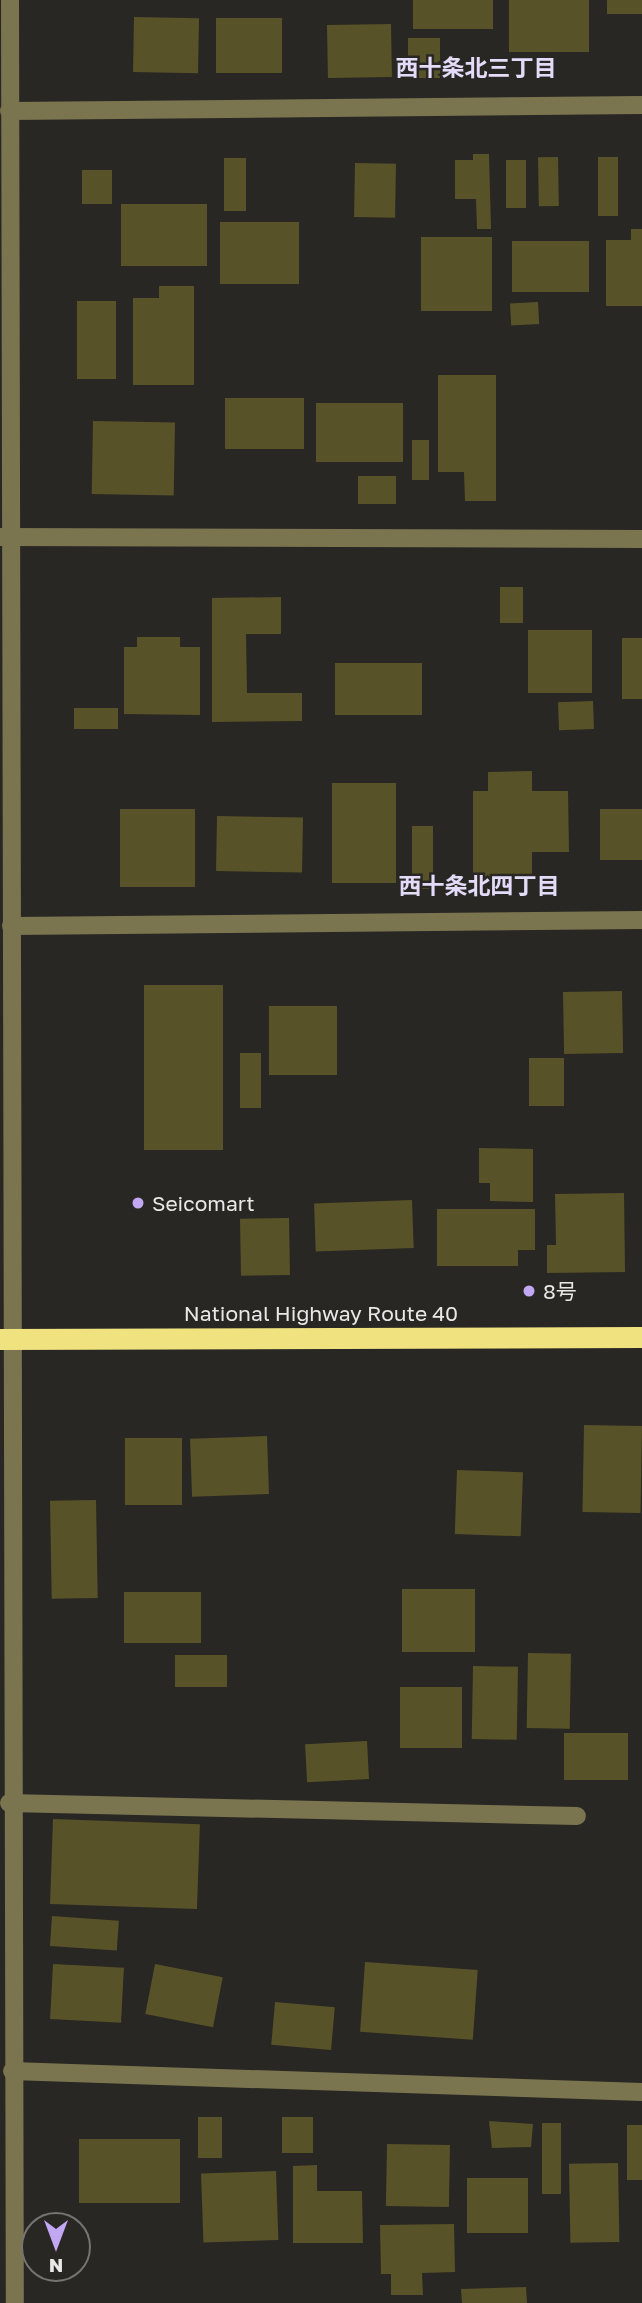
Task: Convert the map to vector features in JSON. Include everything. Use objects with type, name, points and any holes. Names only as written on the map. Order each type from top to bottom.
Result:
[{"type":"highway","name":"National Highway Route 40","points":[[6,1339],[642,1337]]},
{"type":"street","points":[[10,0],[5,538],[10,926],[6,1339],[12,2071],[7,2143],[15,2303]]},
{"type":"street","points":[[9,111],[642,105]]},
{"type":"street","points":[[5,538],[642,539]]},
{"type":"street","points":[[10,926],[642,920]]},
{"type":"street","points":[[9,1803],[577,1816]]},
{"type":"street","points":[[12,2071],[642,2092]]},
{"type":"building","points":[[413,0],[493,0],[493,29],[413,29]]},
{"type":"building","points":[[509,0],[589,0],[589,52],[509,52]]},
{"type":"building","points":[[607,0],[642,0],[642,14],[607,14]]},
{"type":"building","points":[[134,17],[199,18],[198,73],[133,72]]},
{"type":"building","points":[[216,18],[282,18],[282,73],[216,73]]},
{"type":"building","points":[[391,24],[392,77],[328,78],[327,25]]},
{"type":"building","points":[[408,38],[440,38],[440,78],[408,78]]},
{"type":"building","points":[[473,154],[489,154],[491,229],[477,229],[476,199],[455,199],[455,160],[473,160]]},
{"type":"building","points":[[538,157],[558,157],[559,206],[539,206]]},
{"type":"building","points":[[598,157],[618,157],[618,216],[598,216]]},
{"type":"building","points":[[224,158],[246,158],[246,211],[224,211]]},
{"type":"building","points":[[506,160],[526,160],[526,208],[506,208]]},
{"type":"building","points":[[355,163],[396,164],[395,218],[354,217]]},
{"type":"building","points":[[82,170],[112,170],[112,204],[82,204]]},
{"type":"building","points":[[121,204],[207,204],[207,266],[121,266]]},
{"type":"building","points":[[220,222],[299,222],[299,284],[220,284]]},
{"type":"building","points":[[631,229],[642,229],[642,306],[606,306],[606,240],[631,240]]},
{"type":"building","points":[[421,237],[492,237],[492,311],[421,311]]},
{"type":"building","points":[[512,241],[589,241],[589,292],[512,292]]},
{"type":"building","points":[[159,286],[194,286],[194,385],[133,385],[133,298],[159,298]]},
{"type":"building","points":[[77,301],[116,301],[116,379],[77,379]]},
{"type":"building","points":[[538,302],[539,324],[511,325],[510,303]]},
{"type":"building","points":[[438,375],[496,375],[496,501],[465,501],[464,472],[438,472]]},
{"type":"building","points":[[225,398],[304,398],[304,449],[225,449]]},
{"type":"building","points":[[316,403],[403,403],[403,462],[316,462]]},
{"type":"building","points":[[93,421],[175,422],[174,495],[92,494]]},
{"type":"building","points":[[412,440],[429,440],[429,480],[412,480]]},
{"type":"building","points":[[358,476],[396,476],[396,504],[358,504]]},
{"type":"building","points":[[500,587],[523,587],[523,623],[500,623]]},
{"type":"building","points":[[281,597],[281,634],[246,634],[247,693],[302,693],[302,721],[212,722],[212,598]]},
{"type":"building","points":[[528,630],[592,630],[592,693],[528,693]]},
{"type":"building","points":[[137,637],[180,637],[180,647],[200,647],[200,715],[124,714],[124,647],[137,647]]},
{"type":"building","points":[[622,638],[642,638],[642,699],[622,699]]},
{"type":"building","points":[[335,663],[422,663],[422,715],[335,715]]},
{"type":"building","points":[[593,701],[594,729],[559,730],[558,702]]},
{"type":"building","points":[[74,708],[118,708],[118,729],[74,729]]},
{"type":"building","points":[[532,771],[532,791],[568,791],[569,852],[532,852],[532,879],[473,880],[473,791],[488,791],[488,772]]},
{"type":"building","points":[[332,783],[396,783],[396,883],[332,883]]},
{"type":"building","points":[[120,809],[195,809],[195,887],[120,887]]},
{"type":"building","points":[[600,809],[642,809],[642,860],[600,860]]},
{"type":"building","points":[[217,816],[303,818],[302,872],[216,871]]},
{"type":"building","points":[[412,826],[433,826],[433,889],[412,889]]},
{"type":"building","points":[[144,985],[223,985],[223,1150],[144,1150]]},
{"type":"building","points":[[622,991],[623,1053],[564,1054],[563,992]]},
{"type":"building","points":[[269,1006],[337,1006],[337,1075],[269,1075]]},
{"type":"building","points":[[240,1053],[261,1053],[261,1108],[240,1108]]},
{"type":"building","points":[[529,1058],[564,1058],[564,1106],[529,1106]]},
{"type":"building","points":[[479,1148],[533,1149],[533,1202],[490,1201],[490,1183],[479,1183]]},
{"type":"building","points":[[624,1193],[625,1272],[547,1273],[547,1245],[556,1245],[555,1194]]},
{"type":"building","points":[[412,1200],[414,1248],[316,1251],[314,1203]]},
{"type":"building","points":[[437,1209],[535,1209],[535,1250],[518,1250],[518,1266],[437,1266]]},
{"type":"building","points":[[289,1218],[290,1275],[241,1276],[240,1219]]},
{"type":"building","points":[[584,1425],[642,1426],[640,1513],[582,1512]]},
{"type":"building","points":[[267,1436],[269,1494],[192,1497],[190,1439]]},
{"type":"building","points":[[125,1438],[182,1438],[182,1505],[125,1505]]},
{"type":"building","points":[[457,1470],[523,1472],[521,1536],[455,1534]]},
{"type":"building","points":[[96,1500],[98,1598],[52,1599],[50,1501]]},
{"type":"building","points":[[402,1589],[475,1589],[475,1652],[402,1652]]},
{"type":"building","points":[[124,1592],[201,1592],[201,1643],[124,1643]]},
{"type":"building","points":[[528,1653],[571,1654],[570,1729],[527,1728]]},
{"type":"building","points":[[175,1655],[227,1655],[227,1687],[175,1687]]},
{"type":"building","points":[[473,1666],[518,1667],[517,1740],[472,1739]]},
{"type":"building","points":[[400,1687],[462,1687],[462,1748],[400,1748]]},
{"type":"building","points":[[564,1733],[628,1733],[628,1780],[564,1780]]},
{"type":"building","points":[[367,1741],[369,1779],[307,1782],[305,1744]]},
{"type":"building","points":[[53,1819],[200,1824],[197,1909],[50,1904]]},
{"type":"building","points":[[52,1916],[119,1921],[117,1951],[50,1946]]},
{"type":"building","points":[[365,1962],[478,1970],[473,2040],[360,2032]]},
{"type":"building","points":[[53,1964],[124,1968],[121,2023],[50,2019]]},
{"type":"building","points":[[155,1964],[223,1977],[213,2027],[145,2014]]},
{"type":"building","points":[[275,2002],[335,2007],[331,2050],[271,2045]]},
{"type":"building","points":[[198,2117],[222,2117],[222,2158],[198,2158]]},
{"type":"building","points":[[282,2117],[313,2117],[313,2153],[282,2153]]},
{"type":"building","points":[[489,2121],[533,2124],[531,2147],[492,2148]]},
{"type":"building","points":[[542,2123],[561,2123],[561,2194],[542,2194]]},
{"type":"building","points":[[627,2125],[642,2125],[642,2180],[627,2180]]},
{"type":"building","points":[[79,2139],[180,2139],[180,2203],[79,2203]]},
{"type":"building","points":[[387,2144],[450,2145],[449,2207],[386,2206]]},
{"type":"building","points":[[618,2163],[619,2242],[570,2243],[569,2164]]},
{"type":"building","points":[[317,2165],[317,2191],[362,2191],[363,2243],[293,2243],[293,2166]]},
{"type":"building","points":[[276,2171],[278,2240],[203,2243],[201,2174]]},
{"type":"building","points":[[467,2178],[528,2178],[528,2233],[467,2233]]},
{"type":"building","points":[[454,2224],[455,2272],[422,2273],[423,2295],[391,2295],[391,2274],[381,2274],[380,2225]]},
{"type":"building","points":[[526,2287],[527,2303],[462,2303],[461,2289]]},
{"type":"place","name":"Seicomart","points":[[138,1203]]},
{"type":"place","name":"8号","points":[[529,1291]]},
{"type":"district","name":"西十条北三丁目","points":[[476,67]]},
{"type":"district","name":"西十条北四丁目","points":[[479,885]]}]
